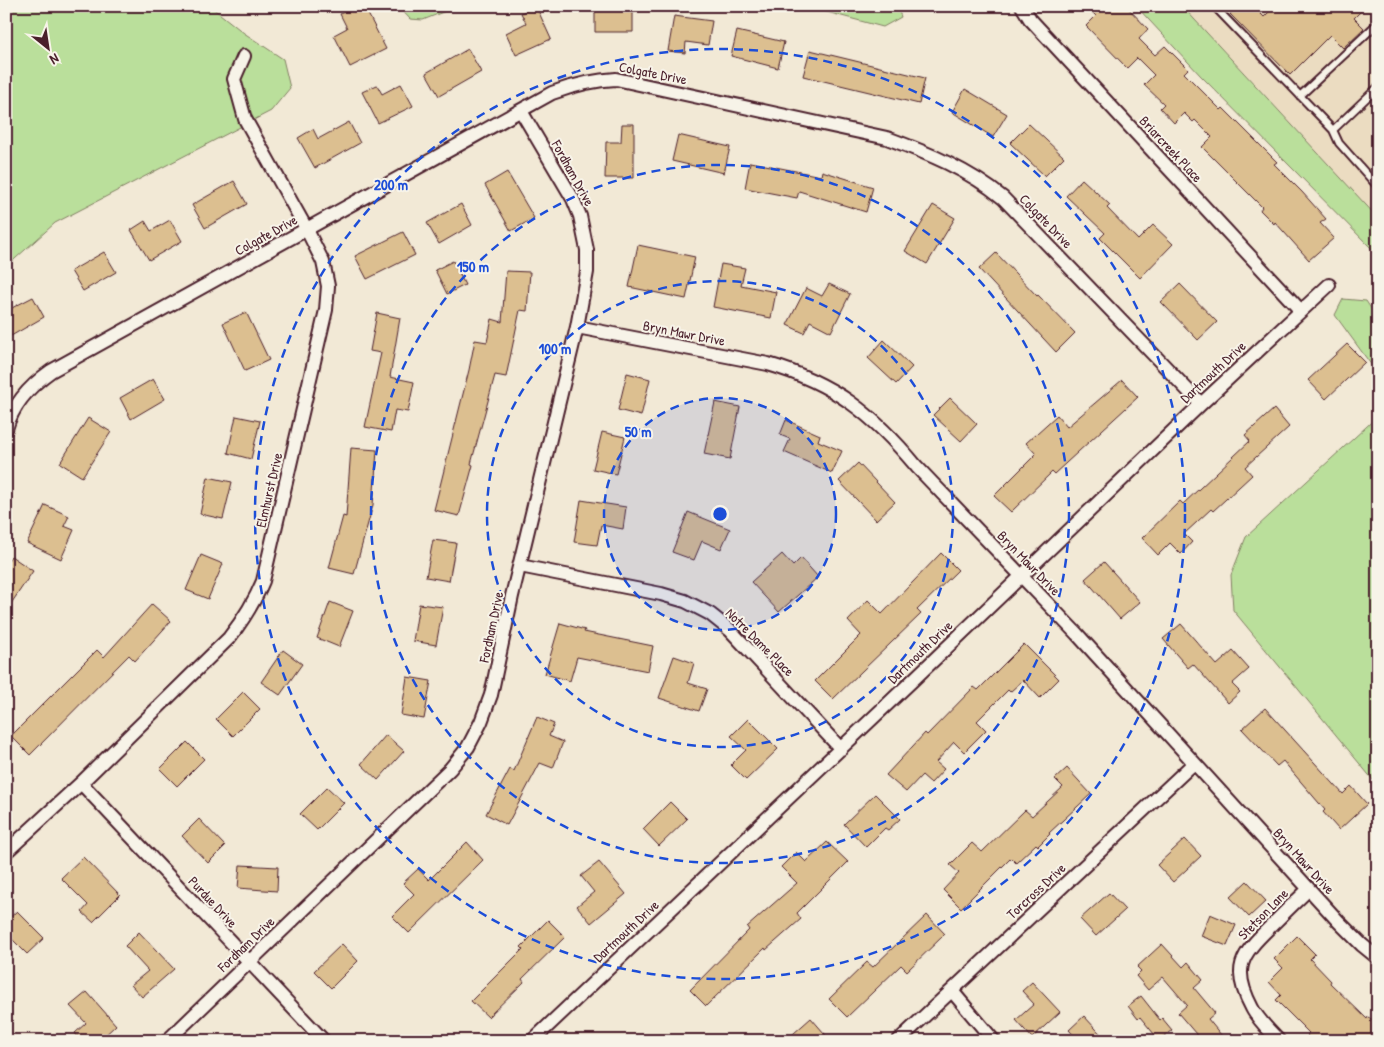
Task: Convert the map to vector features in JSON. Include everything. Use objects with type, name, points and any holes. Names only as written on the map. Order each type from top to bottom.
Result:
[{"type":"street","name":"Briarcreek Place","points":[[1022,6],[1030,19],[1301,311]]},
{"type":"street","name":"Elmhurst Drive","points":[[6,852],[229,638],[255,601],[263,581],[326,310],[328,286],[326,272],[307,230],[245,118],[234,79],[244,56]]},
{"type":"street","name":"Colgate Drive","points":[[6,429],[27,391],[51,370],[552,93],[575,84],[616,79],[887,138],[927,153],[965,172],[1003,198],[1201,404]]},
{"type":"street","name":"Fordham Drive","points":[[167,1041],[450,769],[468,746],[481,722],[491,695],[577,327],[587,272],[585,233],[580,216],[573,199],[521,111]]},
{"type":"street","name":"Dartmouth Drive","points":[[532,1041],[1201,404],[1329,285]]},
{"type":"street","name":"Bryn Mawr Drive","points":[[577,327],[768,364],[792,371],[821,384],[848,400],[877,422],[1309,889],[1356,939],[1378,958]]},
{"type":"street","name":"Notre Dame Place","points":[[520,566],[662,594],[685,601],[710,614],[730,630],[841,748]]},
{"type":"street","name":"Torcross Drive","points":[[898,1041],[1194,763]]},
{"type":"street","name":"Purdue Drive","points":[[81,782],[324,1041]]},
{"type":"street","name":"Stetson Lane","points":[[1279,1041],[1252,1009],[1242,983],[1242,965],[1250,946],[1309,889]]},
{"type":"street","points":[[952,991],[994,1041]]},
{"type":"lane","points":[[1214,6],[1333,130],[1339,143],[1378,187]]},
{"type":"lane","points":[[1300,96],[1378,22]]},
{"type":"lane","points":[[1333,130],[1378,87]]},
{"type":"shaded area","points":[[1182,6],[1378,6],[1378,218]]},
{"type":"green space","points":[[6,6],[210,6],[244,33],[283,59],[290,88],[271,111],[55,223],[6,267]]},
{"type":"green space","points":[[398,6],[458,6],[423,20],[410,19]]},
{"type":"green space","points":[[804,6],[897,6],[901,17],[883,27]]},
{"type":"green space","points":[[1136,6],[1182,6],[1378,218],[1378,255],[1201,76]]},
{"type":"green space","points":[[1343,299],[1366,301],[1378,319],[1378,374],[1335,315]]},
{"type":"green space","points":[[1378,416],[1378,786],[1233,610],[1231,575],[1246,537]]},
{"type":"building","points":[[355,6],[364,6],[386,49],[350,67],[334,35],[347,28],[340,14]]},
{"type":"building","points":[[536,6],[551,39],[516,55],[506,33],[526,23],[521,13]]},
{"type":"building","points":[[1086,6],[1126,6],[1148,29],[1139,39],[1155,55],[1165,46],[1188,69],[1184,73],[1221,110],[1223,108],[1277,162],[1274,164],[1326,219],[1320,223],[1334,238],[1309,260],[1275,222],[1274,224],[1260,210],[1262,207],[1202,147],[1212,137],[1195,120],[1193,122],[1184,113],[1174,123],[1160,108],[1164,104],[1144,85],[1154,75],[1137,58],[1127,68],[1086,26],[1096,16]]},
{"type":"building","points":[[1238,6],[1253,6],[1264,17],[1275,6],[1366,6],[1354,18],[1364,28],[1343,48],[1330,35],[1290,75],[1230,14]]},
{"type":"building","points":[[595,8],[633,8],[633,32],[595,32]]},
{"type":"building","points":[[674,16],[712,21],[708,45],[686,42],[685,53],[668,51]]},
{"type":"building","points":[[737,31],[784,42],[778,68],[731,56]]},
{"type":"building","points":[[468,49],[481,72],[439,96],[426,73]]},
{"type":"building","points":[[810,50],[925,78],[919,104],[803,76]]},
{"type":"building","points":[[401,84],[413,106],[378,123],[362,92],[377,85],[382,94]]},
{"type":"building","points":[[965,89],[1007,114],[993,137],[952,112]]},
{"type":"building","points":[[349,122],[360,143],[315,168],[298,138],[313,129],[318,139]]},
{"type":"building","points":[[622,124],[634,124],[634,178],[605,178],[606,142],[621,142]]},
{"type":"building","points":[[1029,124],[1064,157],[1045,176],[1010,143]]},
{"type":"building","points":[[678,135],[730,147],[724,173],[672,161]]},
{"type":"building","points":[[750,162],[821,176],[822,171],[873,187],[866,212],[799,191],[797,198],[745,188]]},
{"type":"building","points":[[507,172],[534,218],[511,231],[485,185]]},
{"type":"building","points":[[1082,179],[1110,205],[1107,208],[1138,240],[1153,225],[1173,244],[1140,278],[1100,238],[1105,233],[1066,196]]},
{"type":"building","points":[[234,181],[247,204],[205,228],[192,205]]},
{"type":"building","points":[[461,204],[472,225],[439,244],[427,223]]},
{"type":"building","points":[[933,205],[955,218],[927,264],[905,251]]},
{"type":"building","points":[[170,220],[182,241],[149,260],[131,230],[145,221],[151,231]]},
{"type":"building","points":[[403,232],[415,255],[367,279],[355,256]]},
{"type":"building","points":[[638,245],[695,257],[686,299],[629,287]]},
{"type":"building","points":[[104,252],[116,272],[83,291],[71,271]]},
{"type":"building","points":[[996,253],[1075,333],[1056,352],[979,269]]},
{"type":"building","points":[[453,261],[465,285],[447,294],[435,270]]},
{"type":"building","points":[[721,264],[745,268],[741,285],[776,292],[771,318],[713,307]]},
{"type":"building","points":[[506,271],[530,272],[527,311],[520,310],[506,377],[495,375],[459,516],[434,510],[475,340],[487,342],[492,319],[502,322]]},
{"type":"building","points":[[829,284],[850,294],[831,332],[810,321],[804,333],[787,325],[806,288],[822,296]]},
{"type":"building","points":[[1180,284],[1217,322],[1198,340],[1161,302]]},
{"type":"building","points":[[33,297],[44,317],[11,336],[6,328],[6,311]]},
{"type":"building","points":[[246,312],[269,360],[245,371],[223,323]]},
{"type":"building","points":[[377,313],[400,318],[390,377],[414,382],[408,412],[395,410],[391,432],[365,427],[381,353],[370,351]]},
{"type":"building","points":[[884,340],[912,367],[896,384],[868,358]]},
{"type":"building","points":[[1347,344],[1365,362],[1326,399],[1308,380]]},
{"type":"building","points":[[627,373],[650,379],[641,416],[618,410]]},
{"type":"building","points":[[153,379],[165,399],[131,419],[120,398]]},
{"type":"building","points":[[1122,380],[1138,397],[1054,474],[1052,472],[1011,512],[994,496],[1036,454],[1026,443],[1057,415],[1067,427]]},
{"type":"building","points":[[950,398],[977,424],[961,441],[933,415]]},
{"type":"building","points":[[715,402],[740,407],[730,459],[704,454]]},
{"type":"building","points":[[1274,409],[1289,427],[1245,467],[1252,475],[1213,511],[1211,509],[1184,534],[1192,542],[1181,554],[1170,543],[1158,555],[1142,538],[1180,501],[1183,504],[1250,441],[1245,435]]},
{"type":"building","points":[[236,416],[260,421],[251,459],[228,453]]},
{"type":"building","points":[[88,418],[111,432],[82,477],[60,463]]},
{"type":"building","points":[[786,420],[820,435],[818,441],[842,451],[832,473],[784,452],[790,439],[780,435]]},
{"type":"building","points":[[602,432],[625,437],[616,474],[593,469]]},
{"type":"building","points":[[351,448],[377,450],[373,505],[354,574],[329,568],[343,516],[346,517]]},
{"type":"building","points":[[858,463],[895,502],[876,520],[839,481]]},
{"type":"building","points":[[208,477],[232,482],[223,519],[200,514]]},
{"type":"building","points":[[581,500],[626,507],[623,529],[601,525],[597,545],[574,542]]},
{"type":"building","points":[[45,505],[69,516],[64,526],[74,530],[61,559],[27,543]]},
{"type":"building","points":[[688,512],[730,529],[721,549],[702,541],[694,560],[672,552]]},
{"type":"building","points":[[433,540],[456,543],[449,581],[426,577]]},
{"type":"building","points":[[941,553],[958,570],[917,610],[921,614],[833,699],[815,681],[861,635],[848,621],[868,600],[882,614]]},
{"type":"building","points":[[782,554],[793,566],[801,558],[818,577],[779,612],[751,582]]},
{"type":"building","points":[[201,555],[223,564],[208,599],[186,590]]},
{"type":"building","points":[[11,556],[33,571],[6,611],[6,564]]},
{"type":"building","points":[[1104,562],[1140,602],[1120,619],[1085,579]]},
{"type":"building","points":[[330,602],[353,611],[339,647],[317,638]]},
{"type":"building","points":[[152,604],[171,621],[135,661],[129,655],[30,755],[11,736],[97,650],[104,657]]},
{"type":"building","points":[[419,604],[443,607],[436,645],[413,641]]},
{"type":"building","points":[[560,623],[585,630],[584,632],[653,646],[648,671],[577,657],[570,681],[545,674]]},
{"type":"building","points":[[1181,624],[1217,665],[1233,651],[1249,669],[1232,684],[1240,692],[1228,703],[1193,664],[1188,668],[1163,639]]},
{"type":"building","points":[[1024,644],[1059,679],[1040,698],[1023,680],[1010,692],[1008,690],[977,721],[986,730],[964,752],[954,742],[936,762],[944,769],[931,783],[922,775],[906,792],[886,775],[925,733],[927,735],[974,687],[978,690]]},
{"type":"building","points":[[283,650],[302,664],[280,695],[261,682]]},
{"type":"building","points":[[674,656],[694,663],[688,683],[707,689],[699,711],[659,698]]},
{"type":"building","points":[[407,677],[431,681],[424,719],[401,715]]},
{"type":"building","points":[[243,692],[260,709],[233,736],[216,719]]},
{"type":"building","points":[[1265,708],[1343,794],[1351,786],[1367,804],[1339,830],[1323,812],[1325,810],[1283,761],[1277,766],[1242,729]]},
{"type":"building","points":[[537,717],[554,724],[549,736],[563,742],[553,768],[540,763],[507,825],[486,814],[510,769],[514,771]]},
{"type":"building","points":[[748,719],[778,749],[746,780],[731,765],[746,750],[731,736]]},
{"type":"building","points":[[386,735],[404,751],[378,780],[361,764]]},
{"type":"building","points":[[187,742],[204,759],[177,786],[160,769]]},
{"type":"building","points":[[1067,768],[1091,794],[1049,833],[1038,846],[1036,844],[1016,863],[1011,858],[961,908],[943,890],[959,873],[950,865],[972,843],[982,852],[1025,810],[1032,816],[1063,787],[1055,779]]},
{"type":"building","points":[[327,787],[344,803],[317,830],[300,814]]},
{"type":"building","points":[[875,794],[900,819],[888,830],[885,828],[866,847],[844,824]]},
{"type":"building","points":[[670,802],[687,819],[659,846],[643,829]]},
{"type":"building","points":[[199,819],[225,846],[208,863],[182,836]]},
{"type":"building","points":[[1185,839],[1201,856],[1173,882],[1157,865]]},
{"type":"building","points":[[467,842],[483,860],[409,933],[392,916],[414,894],[403,883],[418,869],[429,880]]},
{"type":"building","points":[[827,842],[848,862],[797,913],[801,919],[766,950],[765,948],[706,1006],[690,990],[749,930],[747,927],[797,883],[781,867],[796,852],[806,862]]},
{"type":"building","points":[[83,857],[120,895],[93,922],[82,912],[88,905],[61,878]]},
{"type":"building","points":[[599,862],[626,894],[591,923],[577,906],[594,892],[581,876]]},
{"type":"building","points":[[240,865],[278,867],[277,891],[238,888]]},
{"type":"building","points":[[1247,881],[1266,901],[1249,917],[1230,897]]},
{"type":"building","points":[[1109,893],[1125,910],[1096,936],[1080,919]]},
{"type":"building","points":[[17,911],[44,938],[27,954],[6,933],[6,921]]},
{"type":"building","points":[[1210,914],[1236,925],[1227,946],[1201,936]]},
{"type":"building","points":[[927,915],[945,934],[907,971],[901,965],[847,1017],[829,999],[867,962],[873,967]]},
{"type":"building","points":[[548,920],[565,937],[522,979],[524,982],[488,1017],[471,1001],[523,949],[521,947]]},
{"type":"building","points":[[139,932],[174,969],[142,997],[131,985],[148,971],[125,946]]},
{"type":"building","points":[[1297,936],[1315,954],[1310,959],[1331,981],[1330,983],[1367,1019],[1368,1017],[1378,1023],[1368,1041],[1313,1041],[1307,1035],[1309,1033],[1276,1000],[1281,995],[1269,982],[1283,968],[1274,959]]},
{"type":"building","points":[[342,944],[358,961],[331,988],[314,971]]},
{"type":"building","points":[[1162,944],[1183,967],[1188,962],[1203,980],[1194,988],[1215,1013],[1208,1019],[1226,1041],[1202,1041],[1178,1013],[1187,1005],[1163,977],[1148,990],[1136,976],[1141,971],[1137,967]]},
{"type":"building","points":[[1032,982],[1060,1012],[1032,1038],[1016,1020],[1034,1004],[1022,991]]},
{"type":"building","points":[[87,992],[116,1025],[99,1041],[81,1041],[75,1033],[86,1023],[70,1006]]},
{"type":"building","points":[[1141,996],[1160,1020],[1162,1018],[1172,1030],[1159,1040],[1128,1006]]},
{"type":"building","points":[[1084,1016],[1107,1041],[1079,1041],[1069,1030]]},
{"type":"building","points":[[811,1018],[831,1041],[785,1041]]}]
